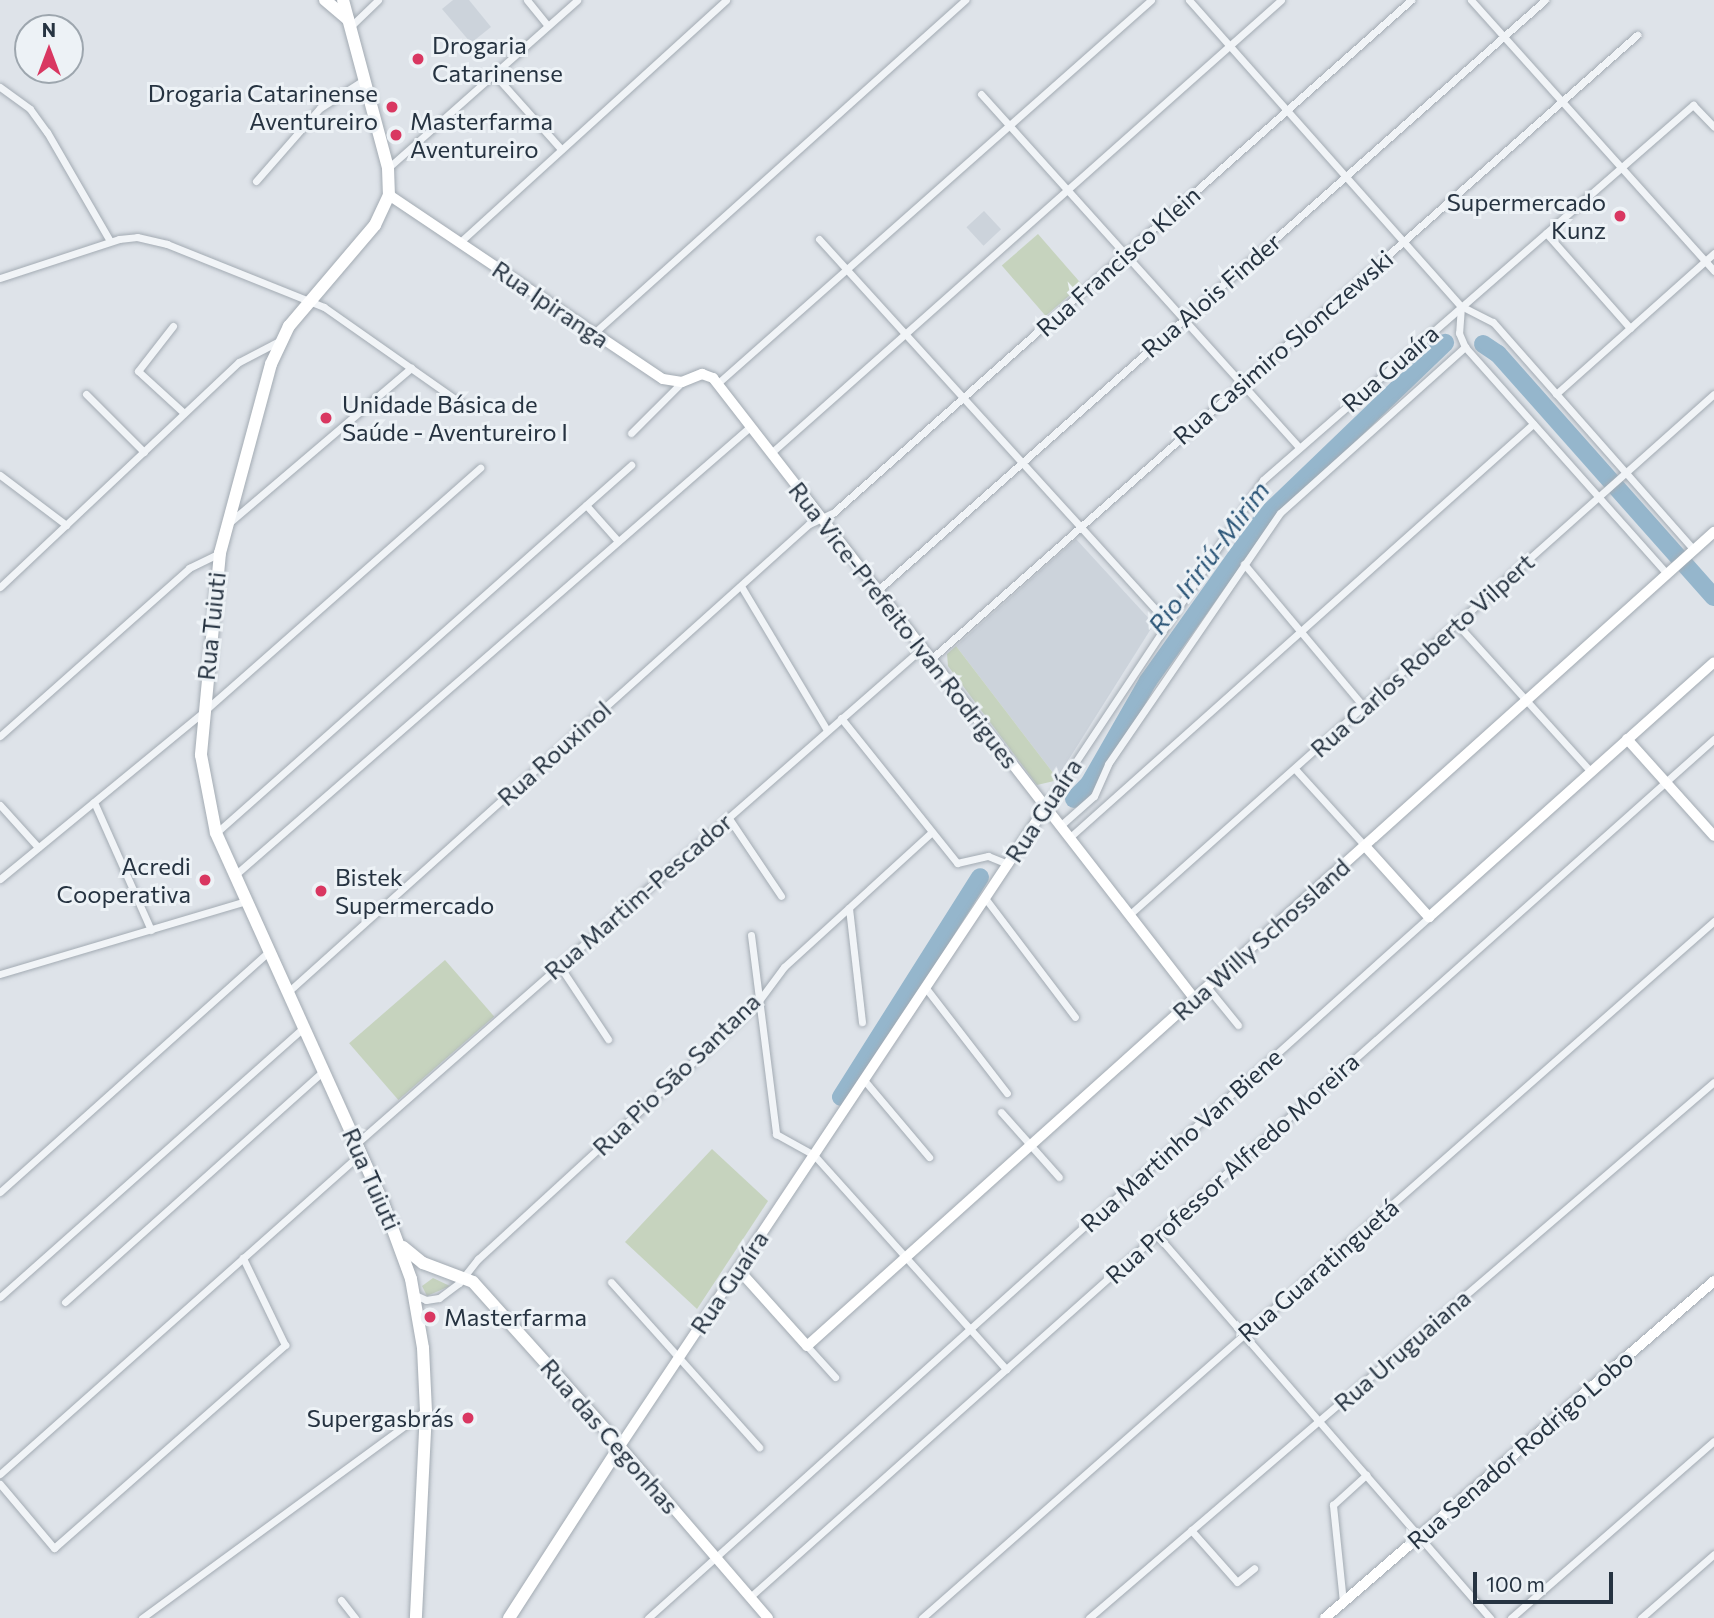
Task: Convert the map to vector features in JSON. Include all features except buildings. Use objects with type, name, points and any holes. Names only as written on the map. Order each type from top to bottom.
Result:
[{"type":"main road","points":[[325,0],[349,23]]},
{"type":"main road","name":"Rua Tuiuti","points":[[343,0],[388,168],[389,195],[374,225],[309,299],[281,340],[225,527],[220,553],[202,713],[202,773],[216,833],[359,1149],[400,1244],[415,1294],[426,1411],[416,1618]]},
{"type":"main road","name":"Rua Tuiuti","points":[[400,1244],[423,1264],[441,1269]]},
{"type":"main road","points":[[415,1294],[422,1278],[441,1269],[464,1276]]},
{"type":"main road","name":"Rua das Cegonhas","points":[[464,1276],[620,1446]]},
{"type":"main road","name":"Rua Guaíra","points":[[509,1618],[620,1446]]},
{"type":"street","points":[[349,23],[379,0]]},
{"type":"street","points":[[527,0],[548,26]]},
{"type":"street","points":[[388,168],[577,0]]},
{"type":"street","points":[[459,243],[726,0]]},
{"type":"street","points":[[594,333],[965,0]]},
{"type":"street","points":[[718,383],[1151,0]]},
{"type":"street","points":[[1189,0],[1461,306],[1493,322],[1691,553]]},
{"type":"street","points":[[771,453],[1281,0]]},
{"type":"street","name":"Rua Francisco Klein","points":[[822,519],[1411,0]]},
{"type":"street","points":[[1471,0],[1714,271]]},
{"type":"street","name":"Rua Alois Finder","points":[[877,591],[1545,0]]},
{"type":"street","name":"Rua Casimiro Slonczewski","points":[[929,660],[1637,35]]},
{"type":"street","points":[[494,74],[561,149]]},
{"type":"street","points":[[256,180],[320,108],[364,80]]},
{"type":"street","points":[[0,87],[30,109],[47,132],[110,241]]},
{"type":"street","points":[[981,94],[1299,447]]},
{"type":"street","name":"Rua Guaíra","points":[[620,1446],[1253,492],[1299,447],[1693,104],[1714,127]]},
{"type":"street","name":"Rua Ipiranga","points":[[389,195],[663,379],[682,382],[702,374],[718,383]]},
{"type":"street","points":[[1546,233],[1630,328]]},
{"type":"street","points":[[0,278],[110,241],[137,237],[167,244],[309,299],[465,406]]},
{"type":"street","points":[[820,239],[1167,622]]},
{"type":"street","points":[[1556,394],[1714,253]]},
{"type":"street","points":[[1461,306],[1460,333],[1465,347],[1599,498],[1671,571]]},
{"type":"street","points":[[173,326],[138,371],[184,413]]},
{"type":"street","points":[[0,587],[247,355],[281,340]]},
{"type":"street","points":[[1060,826],[1094,796],[1108,764],[1280,513],[1465,347]]},
{"type":"street","points":[[225,527],[411,368]]},
{"type":"street","points":[[631,433],[682,382]]},
{"type":"street","name":"Rua Vice-Prefeito Ivan Rodrigues","points":[[718,383],[920,649],[1195,998]]},
{"type":"street","points":[[86,394],[144,452]]},
{"type":"street","name":"Rua Carlos Roberto Vilpert","points":[[1129,915],[1714,394]]},
{"type":"street","points":[[1069,838],[1533,424]]},
{"type":"street","points":[[234,875],[751,426]]},
{"type":"street","points":[[216,833],[631,465]]},
{"type":"street","points":[[0,879],[202,713],[480,468]]},
{"type":"street","points":[[0,475],[66,525]]},
{"type":"street","points":[[586,505],[618,541]]},
{"type":"street","name":"Rua Rouxinol","points":[[289,991],[809,524],[822,519]]},
{"type":"street","name":"Rua Willy Schossland","points":[[807,1346],[1714,532]]},
{"type":"street","points":[[0,736],[189,568],[220,553]]},
{"type":"street","points":[[1244,564],[1364,707]]},
{"type":"street","points":[[741,586],[827,730]]},
{"type":"street","points":[[1457,624],[1591,772]]},
{"type":"street","name":"Rua Martim-Pescador","points":[[0,1474],[243,1258],[559,965],[920,649]]},
{"type":"street","name":"Rua Martinho Van Biene","points":[[648,1618],[1714,662]]},
{"type":"street","points":[[841,718],[957,863],[988,856],[1007,864]]},
{"type":"street","name":"Rua Professor Alfredo Moreira","points":[[750,1597],[1714,739]]},
{"type":"street","points":[[1628,740],[1714,836]]},
{"type":"street","points":[[1294,769],[1429,917]]},
{"type":"street","points":[[94,802],[151,930]]},
{"type":"street","points":[[0,805],[38,847]]},
{"type":"street","points":[[728,817],[781,896]]},
{"type":"street","name":"Rua Pio São Santana","points":[[415,1294],[426,1300],[439,1298],[464,1276],[758,1002],[775,976],[932,832]]},
{"type":"street","points":[[985,898],[1075,1017]]},
{"type":"street","points":[[0,974],[247,901]]},
{"type":"street","points":[[849,908],[862,1022]]},
{"type":"street","name":"Rua Guaratinguetá","points":[[922,1618],[1714,921]]},
{"type":"street","points":[[751,935],[773,1127],[781,1140],[814,1155],[1006,1369]]},
{"type":"street","points":[[0,1192],[270,951]]},
{"type":"street","points":[[559,965],[608,1039]]},
{"type":"street","points":[[925,987],[1007,1093]]},
{"type":"street","points":[[1207,987],[1238,1025]]},
{"type":"street","points":[[0,1297],[304,1026]]},
{"type":"street","points":[[65,1302],[323,1071]]},
{"type":"street","points":[[864,1080],[929,1157]]},
{"type":"street","name":"Rua Uruguaiana","points":[[1090,1618],[1714,1082]]},
{"type":"street","points":[[1000,1112],[1059,1177]]},
{"type":"street","points":[[1157,1235],[1490,1618]]},
{"type":"street","points":[[0,1484],[54,1548],[285,1345],[243,1258]]},
{"type":"street","points":[[738,1269],[835,1377]]},
{"type":"street","name":"Rua Senador Rodrigo Lobo","points":[[1325,1618],[1714,1281]]},
{"type":"street","points":[[611,1282],[759,1447]]},
{"type":"street","points":[[142,1618],[426,1411]]},
{"type":"street","points":[[1511,1618],[1714,1441]]},
{"type":"street","name":"Rua das Cegonhas","points":[[620,1446],[768,1618]]},
{"type":"street","points":[[1343,1602],[1333,1505],[1366,1475]]},
{"type":"street","points":[[1191,1530],[1237,1582],[1254,1568]]},
{"type":"street","points":[[1641,1618],[1714,1554]]},
{"type":"street","points":[[341,1600],[355,1618]]},
{"type":"shaded area","points":[[453,0],[469,0],[491,27],[471,43],[442,9]]},
{"type":"shaded area","points":[[984,211],[1001,229],[983,246],[966,227]]},
{"type":"shaded area","points":[[1076,539],[1154,624],[1057,778],[956,646]]},
{"type":"green space","points":[[1038,234],[1082,285],[1046,316],[1002,265]]},
{"type":"green space","points":[[956,646],[1057,778],[1054,781],[1037,785],[948,666],[947,654]]},
{"type":"green space","points":[[445,960],[494,1017],[398,1100],[349,1043]]},
{"type":"green space","points":[[712,1149],[768,1201],[697,1309],[625,1242]]},
{"type":"green space","points":[[433,1278],[450,1286],[427,1296],[422,1286]]},
{"type":"waterway","name":"Rio Iririú-Mirim","points":[[1074,799],[1089,784],[1148,681],[1265,516],[1445,343]]},
{"type":"waterway","name":"Rio Iririú-Mirim","points":[[1483,344],[1498,354],[1714,597]]},
{"type":"waterway","name":"Rio Iririú-Mirim","points":[[841,1097],[980,877]]},
{"type":"place","name":"Drogaria Catarinense","points":[[418,59]]},
{"type":"place","name":"Drogaria Catarinense Aventureiro","points":[[392,107]]},
{"type":"place","name":"Masterfarma Aventureiro","points":[[396,135]]},
{"type":"place","name":"Supermercado Kunz","points":[[1620,216]]},
{"type":"place","name":"Unidade Básica de Saúde - Aventureiro I","points":[[326,418]]},
{"type":"place","name":"Acredi Cooperativa","points":[[205,880]]},
{"type":"place","name":"Bistek Supermercado","points":[[321,891]]},
{"type":"place","name":"Masterfarma","points":[[430,1317]]},
{"type":"place","name":"Supergasbrás","points":[[468,1418]]}]
